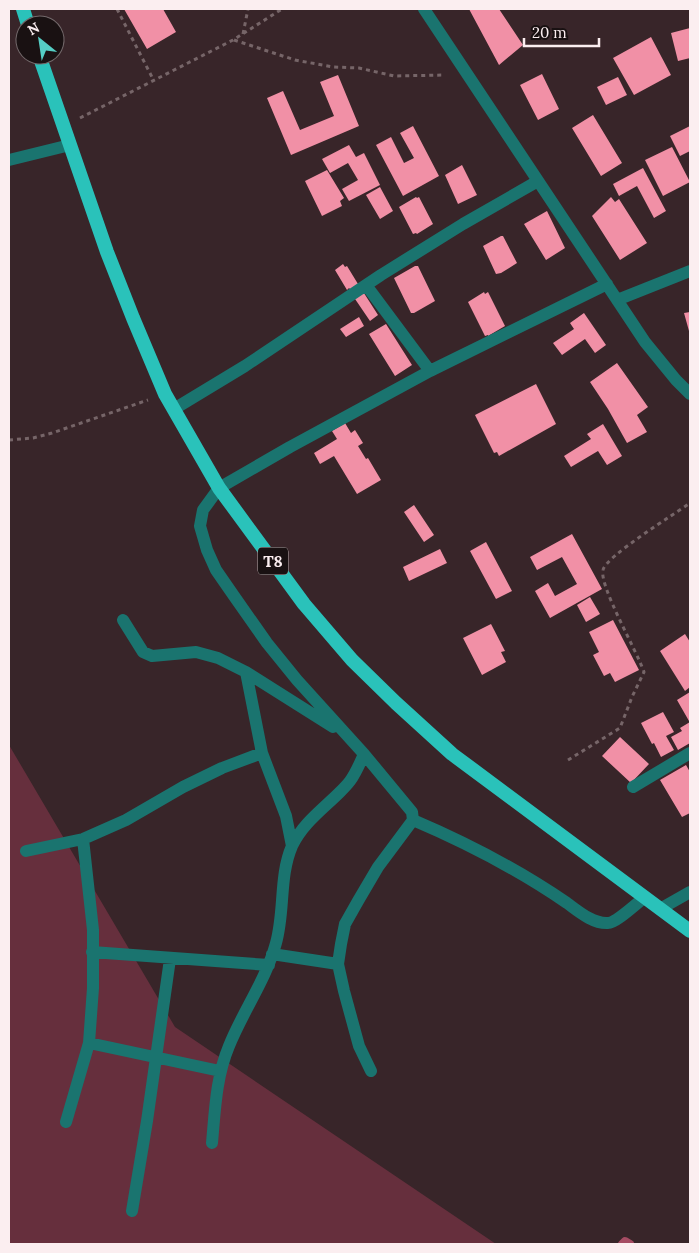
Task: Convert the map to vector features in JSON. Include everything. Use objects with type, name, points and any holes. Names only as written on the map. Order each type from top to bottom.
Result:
[{"type":"highway","name":"T8","points":[[43,65],[107,252],[165,394],[219,488],[304,604],[352,660],[452,754],[690,931]]},
{"type":"street","points":[[424,9],[645,342],[690,394]]},
{"type":"street","points":[[9,160],[70,145]]},
{"type":"street","points":[[174,409],[245,366],[366,285],[463,224],[538,181]]},
{"type":"street","points":[[617,300],[690,271]]},
{"type":"street","points":[[371,1071],[359,1046],[352,1024],[338,964],[345,924],[378,868],[413,820],[412,812],[267,643],[216,570],[207,550],[200,526],[203,510],[219,488],[290,447],[430,371],[606,284]]},
{"type":"street","points":[[366,285],[430,371]]},
{"type":"street","points":[[123,620],[143,652],[152,656],[196,652],[218,658],[246,672],[348,736]]},
{"type":"street","points":[[246,672],[262,753],[286,816],[292,846]]},
{"type":"street","points":[[26,851],[83,839],[126,820],[183,787],[222,768],[262,753]]},
{"type":"street","points":[[633,787],[690,753]]},
{"type":"street","points":[[212,1143],[220,1071],[229,1046],[271,959],[278,932],[286,866],[292,846],[307,823],[350,782],[364,754]]},
{"type":"street","points":[[413,820],[465,843],[551,892],[591,919],[601,923],[610,924],[644,897]]},
{"type":"street","points":[[66,1122],[89,1043],[93,988],[92,911],[83,839]]},
{"type":"street","points":[[660,909],[690,892]]},
{"type":"street","points":[[92,952],[170,959],[271,959],[338,964]]},
{"type":"street","points":[[132,1211],[170,959]]},
{"type":"street","points":[[89,1043],[220,1071]]},
{"type":"path","points":[[117,9],[154,81]]},
{"type":"path","points":[[242,34],[248,9]]},
{"type":"path","points":[[64,126],[233,40],[282,9]]},
{"type":"path","points":[[233,40],[295,60],[333,67],[359,68],[394,76],[468,75]]},
{"type":"path","points":[[9,440],[33,438],[52,433],[165,394]]},
{"type":"path","points":[[568,760],[620,728],[644,672],[605,587],[602,571],[605,565],[627,547],[690,503]]},
{"type":"shaded area","points":[[9,745],[175,1027],[496,1244],[9,1244]]},
{"type":"building","points":[[124,9],[163,9],[176,32],[147,49]]},
{"type":"building","points":[[469,9],[499,9],[523,45],[499,65]]},
{"type":"building","points":[[690,28],[690,58],[678,61],[671,33]]},
{"type":"building","points":[[651,37],[671,75],[634,95],[613,58]]},
{"type":"building","points":[[542,74],[559,109],[538,120],[520,85]]},
{"type":"building","points":[[338,75],[359,126],[291,155],[267,98],[283,91],[300,130],[334,116],[320,82]]},
{"type":"building","points":[[618,77],[627,95],[606,105],[597,87]]},
{"type":"building","points":[[593,115],[622,163],[601,176],[572,128]]},
{"type":"building","points":[[413,126],[439,176],[403,196],[376,145],[391,137],[404,163],[414,158],[400,133]]},
{"type":"building","points":[[690,126],[690,151],[680,156],[670,136]]},
{"type":"building","points":[[349,145],[356,157],[364,153],[380,185],[349,201],[342,189],[358,180],[348,163],[330,173],[322,159]]},
{"type":"building","points":[[672,147],[690,182],[663,196],[645,160]]},
{"type":"building","points":[[462,165],[477,195],[458,204],[445,175]]},
{"type":"building","points":[[643,168],[666,211],[654,218],[637,186],[619,196],[613,184]]},
{"type":"building","points":[[327,170],[344,198],[340,201],[342,206],[322,216],[305,181]]},
{"type":"building","points":[[380,187],[393,211],[380,219],[366,195]]},
{"type":"building","points":[[419,197],[433,224],[417,234],[413,234],[399,207]]},
{"type":"building","points":[[611,197],[615,202],[619,199],[647,243],[620,260],[592,216]]},
{"type":"building","points":[[547,211],[565,248],[546,260],[524,224]]},
{"type":"building","points":[[503,236],[517,263],[496,274],[483,246]]},
{"type":"building","points":[[343,264],[345,267],[347,266],[358,284],[351,290],[349,288],[347,290],[335,270]]},
{"type":"building","points":[[418,266],[435,301],[411,313],[394,278]]},
{"type":"building","points":[[362,290],[378,315],[370,321],[353,296]]},
{"type":"building","points":[[484,292],[485,294],[488,292],[505,326],[488,336],[485,336],[468,302]]},
{"type":"building","points":[[690,312],[690,331],[689,331],[684,313]]},
{"type":"building","points":[[584,313],[606,345],[595,353],[585,339],[562,355],[553,343],[574,329],[570,323]]},
{"type":"building","points":[[359,317],[364,326],[346,337],[340,329]]},
{"type":"building","points":[[386,324],[412,365],[395,376],[369,334]]},
{"type":"building","points":[[617,363],[648,407],[637,415],[647,432],[627,443],[590,382]]},
{"type":"building","points":[[536,384],[556,424],[499,456],[497,452],[494,453],[475,415]]},
{"type":"building","points":[[345,423],[351,433],[355,430],[363,443],[358,446],[366,459],[368,458],[381,480],[357,494],[334,456],[320,464],[314,453],[337,439],[332,431]]},
{"type":"building","points":[[603,424],[622,456],[607,465],[598,451],[571,467],[564,456],[591,439],[587,434]]},
{"type":"building","points":[[414,505],[434,535],[424,542],[404,512]]},
{"type":"building","points":[[572,534],[602,589],[550,618],[535,591],[548,583],[555,596],[577,584],[562,557],[537,570],[530,557]]},
{"type":"building","points":[[486,542],[512,591],[496,599],[470,551]]},
{"type":"building","points":[[440,549],[447,563],[409,581],[403,567]]},
{"type":"building","points":[[590,597],[600,614],[586,622],[577,605]]},
{"type":"building","points":[[613,620],[639,670],[615,682],[610,673],[604,676],[593,655],[599,652],[589,632]]},
{"type":"building","points":[[491,624],[505,651],[501,652],[506,662],[482,675],[463,638]]},
{"type":"building","points":[[685,634],[690,642],[690,687],[685,691],[660,651]]},
{"type":"building","points":[[690,692],[690,720],[689,721],[677,700]]},
{"type":"building","points":[[663,712],[674,732],[666,736],[674,750],[661,757],[641,723]]},
{"type":"building","points":[[690,722],[690,743],[678,750],[671,737],[682,731],[680,728]]},
{"type":"building","points":[[620,737],[649,764],[631,783],[602,756]]},
{"type":"building","points":[[686,765],[690,772],[690,813],[682,817],[660,780]]},
{"type":"waterway","points":[[622,1244],[625,1241],[630,1244]]}]
